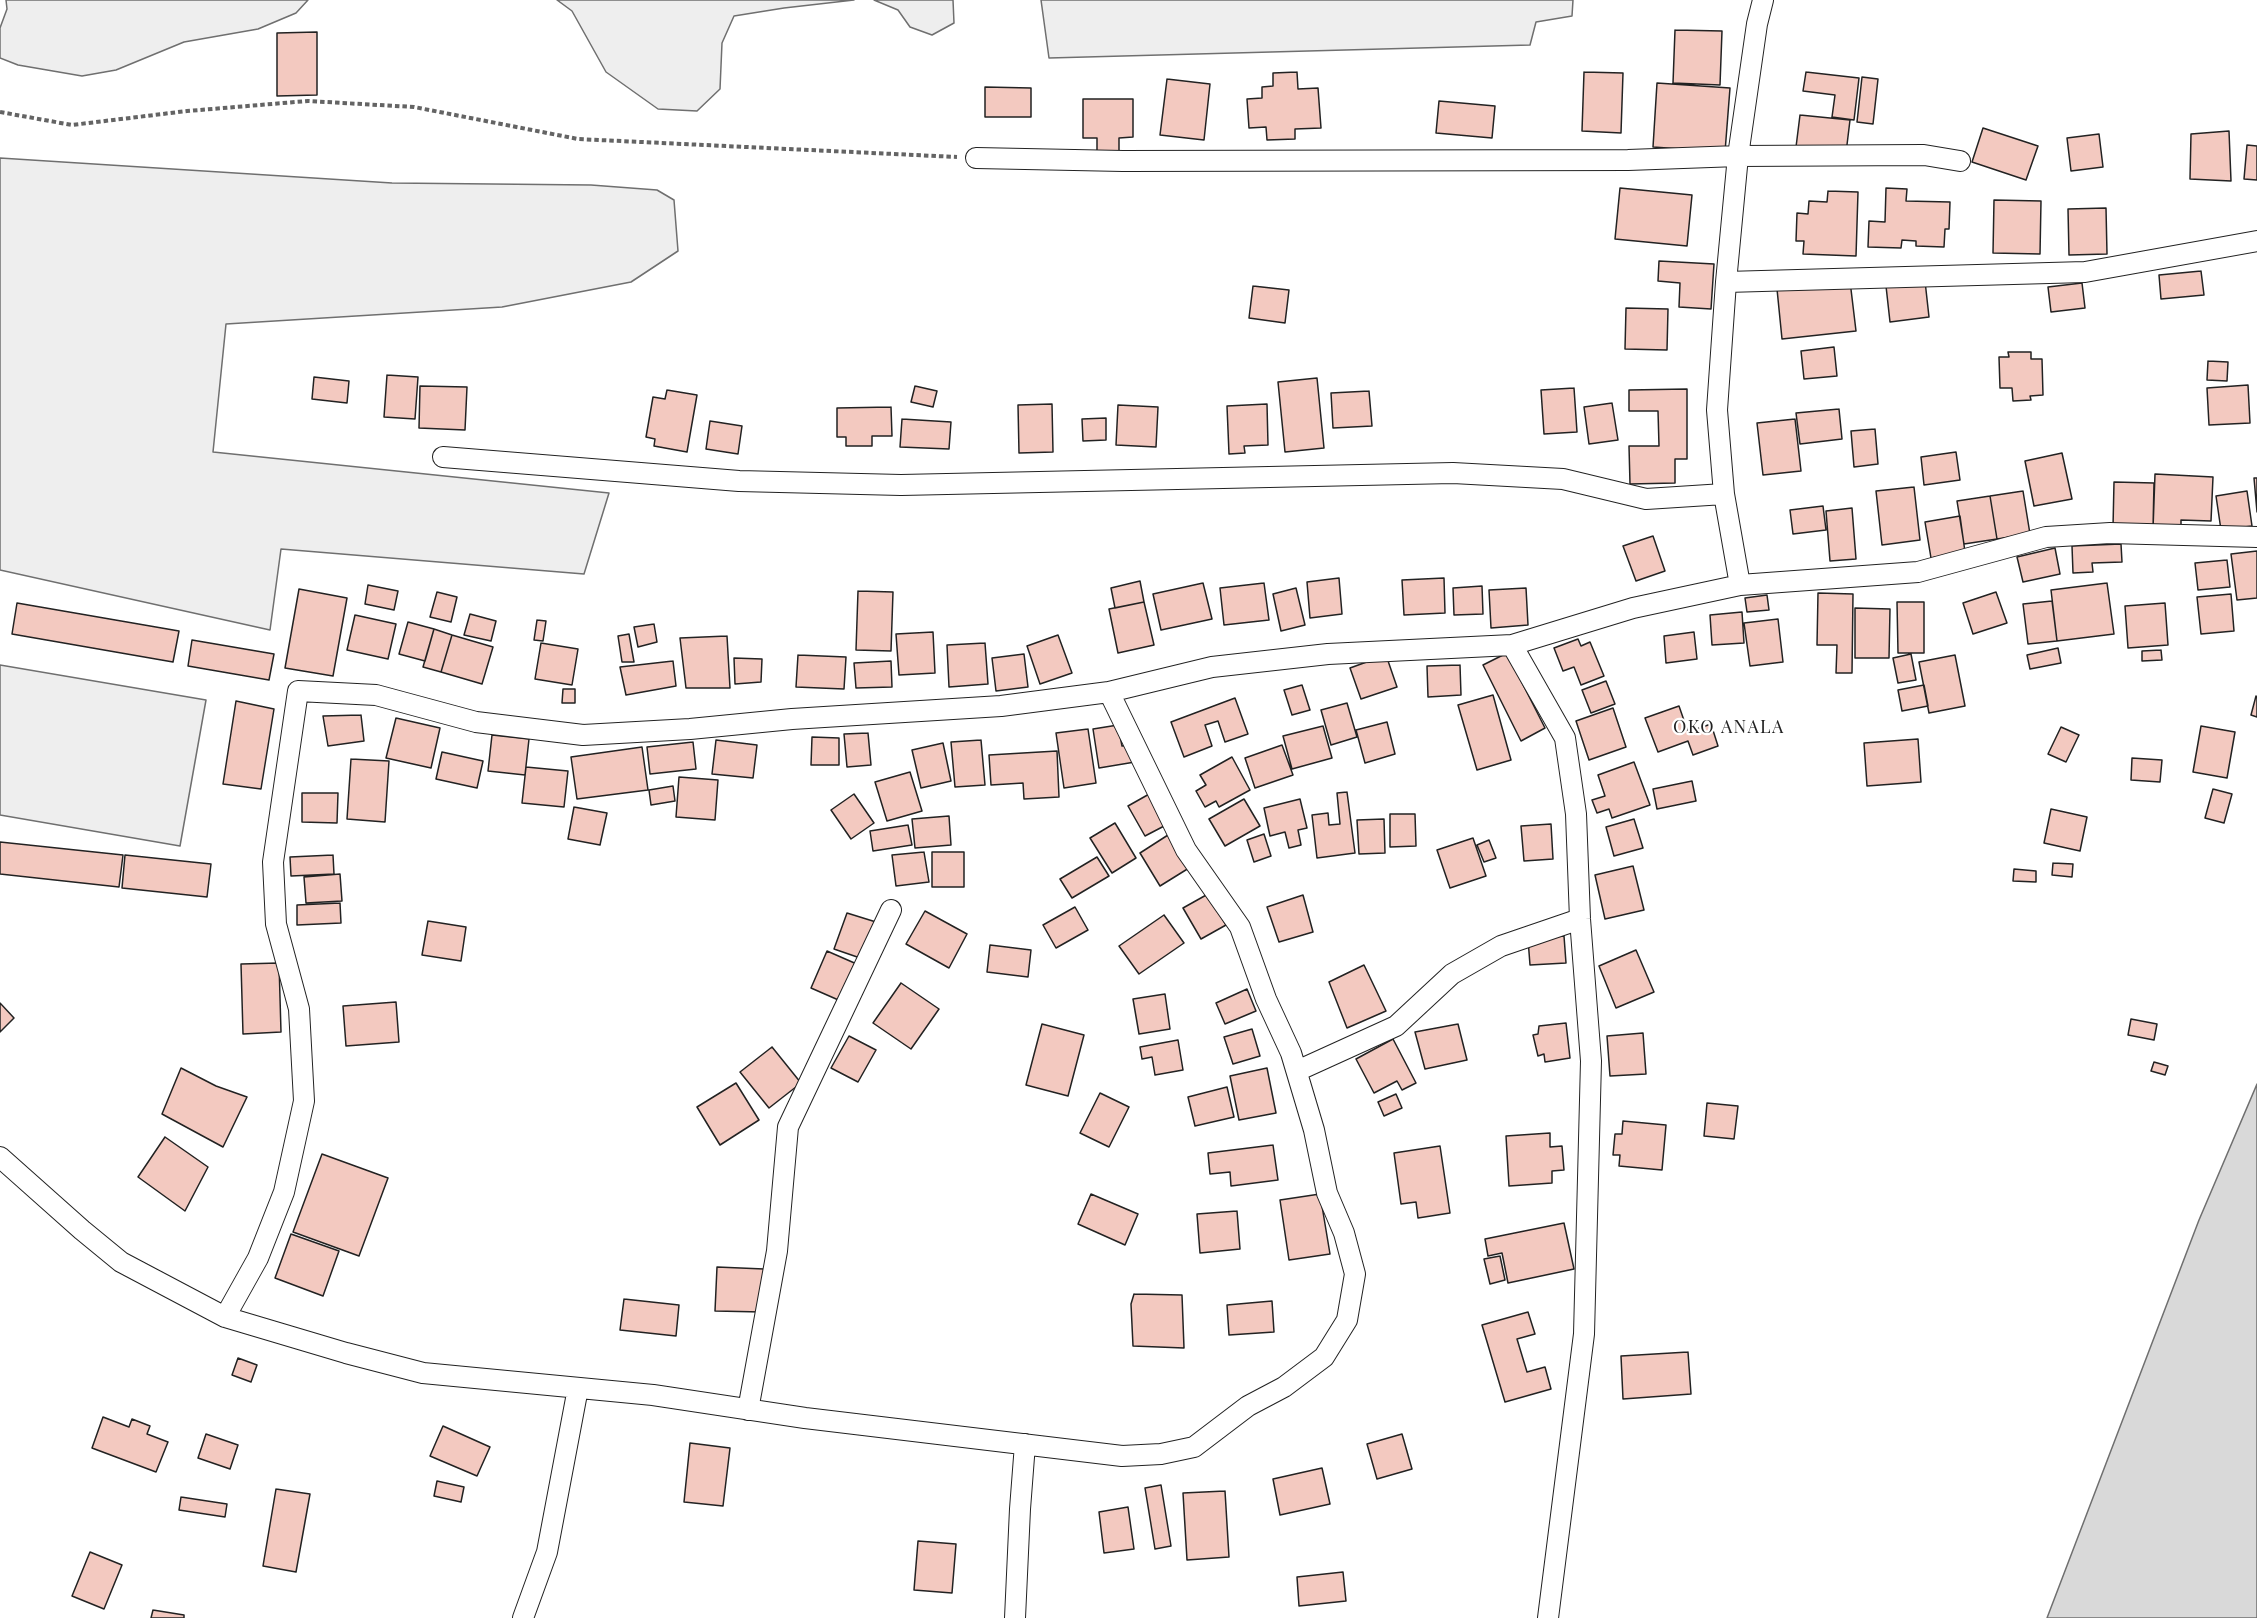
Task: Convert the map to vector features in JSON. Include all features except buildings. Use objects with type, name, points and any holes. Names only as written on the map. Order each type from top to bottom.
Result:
[{"type":"street","points":[[1740,585],[1724,494],[1717,410],[1738,156],[1757,24],[1764,0]]},
{"type":"street","points":[[976,158],[1123,161],[1628,160],[1738,156],[1924,155],[1960,160]]},
{"type":"street","points":[[1726,282],[2085,273],[2257,241]]},
{"type":"street","points":[[443,456],[740,481],[901,485],[1453,473],[1563,479],[1646,499],[1724,494]]},
{"type":"street","points":[[225,1317],[258,1258],[284,1192],[304,1101],[298,1009],[276,924],[273,862],[298,691],[376,695],[477,722],[583,735],[1001,706],[1109,692],[1212,667],[1328,654],[1512,645],[1633,608],[1740,585],[1918,572],[2046,537],[2110,533],[2257,537]]},
{"type":"street","points":[[1512,645],[1565,738],[1576,814],[1580,920],[1591,1060],[1584,1334],[1548,1618]]},
{"type":"street","points":[[0,1157],[121,1262],[225,1317],[423,1373],[653,1395],[748,1410],[1122,1456],[1161,1454],[1194,1447],[1248,1406],[1284,1387],[1324,1357],[1347,1320],[1355,1274],[1344,1233],[1327,1193],[1314,1130],[1292,1053],[1266,999],[1240,927],[1186,850],[1109,692]]},
{"type":"street","points":[[748,1410],[777,1251],[788,1127],[891,910]]},
{"type":"street","points":[[1297,1071],[1396,1026],[1452,974],[1501,946],[1580,920]]},
{"type":"street","points":[[523,1618],[547,1552],[578,1388]]},
{"type":"street","points":[[1015,1618],[1025,1444]]},
{"type":"path","points":[[0,112],[72,125],[187,111],[308,101],[414,107],[578,140],[976,158]]},
{"type":"shaded area","points":[[6,0],[308,0],[296,13],[258,29],[184,42],[116,70],[82,76],[18,65],[0,58],[0,28],[7,9]]},
{"type":"shaded area","points":[[557,0],[854,0],[734,16],[722,43],[720,89],[697,111],[658,109],[606,72],[572,11]]},
{"type":"shaded area","points":[[874,0],[953,0],[954,23],[932,35],[910,27],[898,10]]},
{"type":"shaded area","points":[[1041,0],[1573,0],[1572,16],[1536,22],[1530,45],[1049,58]]},
{"type":"shaded area","points":[[0,158],[392,183],[591,185],[657,190],[674,200],[678,251],[631,282],[502,307],[226,324],[213,452],[609,493],[584,574],[281,549],[270,630],[0,570]]},
{"type":"shaded area","points":[[0,665],[206,700],[180,846],[0,815]]},
{"type":"shaded area","points":[[2257,1084],[2257,1618],[2047,1618],[2199,1220]]},
{"type":"district","name":"OKO ANALA","points":[[1729,727]]}]
